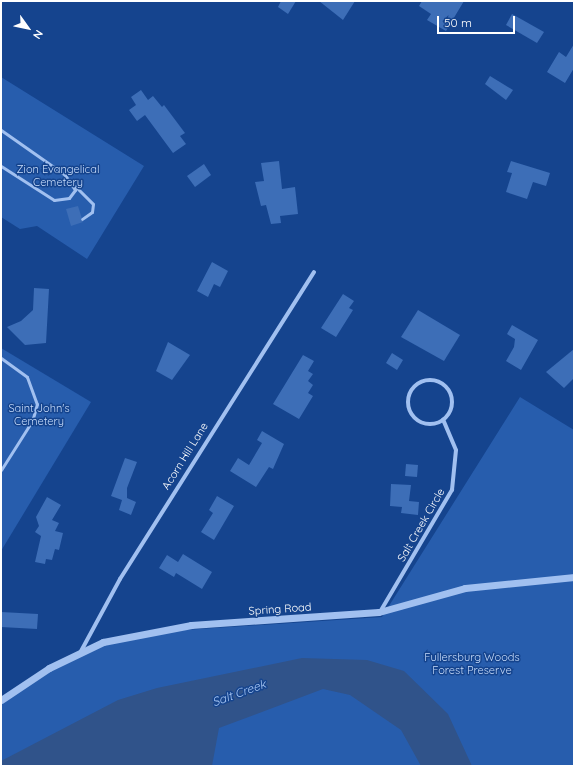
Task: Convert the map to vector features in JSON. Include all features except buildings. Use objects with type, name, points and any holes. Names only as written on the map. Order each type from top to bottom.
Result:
[{"type":"street","name":"Acorn Hill Lane","points":[[79,653],[120,579],[314,272]]},
{"type":"street","points":[[434,380],[445,388],[451,401],[443,420],[430,423],[415,418],[408,404],[416,384],[434,380]]},
{"type":"street","name":"Salt Creek Circle","points":[[379,612],[452,490],[456,450],[443,420]]},
{"type":"street","name":"Spring Road","points":[[1,700],[29,680],[103,642],[175,627],[379,612],[465,588],[574,577]]},
{"type":"lane","points":[[1,130],[75,186],[94,204],[92,212],[82,219]]},
{"type":"lane","points":[[1,166],[54,200],[69,198],[75,186]]},
{"type":"lane","points":[[1,358],[27,377],[37,404],[32,421],[1,470]]},
{"type":"lane","points":[[574,411],[574,424]]},
{"type":"green space","name":"Zion Evangelical Cemetery","points":[[1,77],[144,166],[87,259],[37,226],[20,229],[1,217]]},
{"type":"green space","name":"Saint John's Cemetery","points":[[1,348],[91,402],[1,551]]},
{"type":"green space","name":"Fullersburg Woods Forest Preserve","points":[[520,397],[574,430],[574,766],[1,766],[1,704],[60,665],[105,644],[169,631],[382,617]]},
{"type":"water","name":"Salt Creek","points":[[302,658],[367,660],[404,671],[448,714],[472,766],[421,766],[401,730],[350,695],[323,689],[219,728],[212,766],[1,766],[1,761],[118,700],[157,688]]}]
